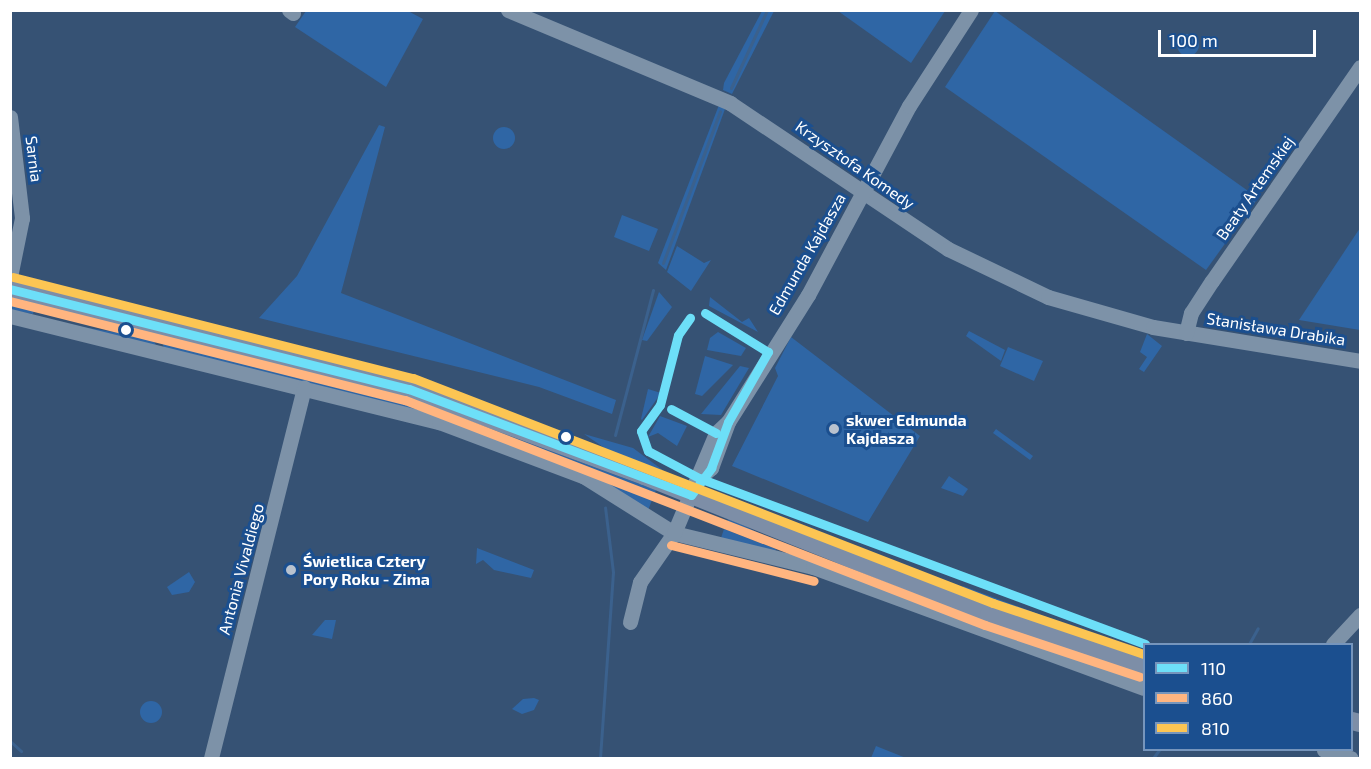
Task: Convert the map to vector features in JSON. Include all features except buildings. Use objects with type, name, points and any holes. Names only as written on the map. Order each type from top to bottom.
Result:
[{"type":"main road","points":[[10,289],[409,389],[695,486],[989,614],[1143,666]]},
{"type":"street","name":"Krzysztofa Komedy","points":[[508,10],[730,103],[864,193],[1004,279],[1093,313],[1186,333]]},
{"type":"street","name":"Edmunda Kajdasza","points":[[630,622],[643,576],[674,533],[695,486],[711,468],[728,422],[864,193],[909,106],[971,10]]},
{"type":"street","name":"Beaty Artemskiej","points":[[1186,333],[1202,297],[1360,67]]},
{"type":"street","name":"Sarnia","points":[[10,117],[22,218],[10,277]]},
{"type":"street","points":[[10,316],[421,416],[564,467],[674,533],[813,567],[1143,688]]},
{"type":"street","name":"Stanisława Drabika","points":[[1186,333],[1360,361]]},
{"type":"street","name":"Antonia Vivaldiego","points":[[211,759],[304,388]]},
{"type":"street","points":[[1335,643],[1360,615]]},
{"type":"street","points":[[1327,751],[1350,759]]},
{"type":"shaded area","points":[[306,11],[408,11],[423,19],[386,87],[295,27]]},
{"type":"shaded area","points":[[762,11],[774,11],[732,94],[723,90],[724,83]]},
{"type":"shaded area","points":[[838,11],[945,11],[911,63]]},
{"type":"shaded area","points":[[995,11],[1258,198],[1206,270],[945,87]]},
{"type":"shaded area","points":[[1188,34],[1196,37],[1199,45],[1196,53],[1188,56],[1180,53],[1177,45],[1180,37]]},
{"type":"shaded area","points":[[719,105],[725,109],[666,270],[658,263]]},
{"type":"shaded area","points":[[379,125],[385,127],[341,293],[616,400],[612,414],[539,387],[259,318],[297,276]]},
{"type":"shaded area","points":[[504,127],[512,130],[515,138],[512,146],[504,149],[496,146],[493,138],[496,130]]},
{"type":"shaded area","points":[[622,215],[658,229],[649,251],[614,237]]},
{"type":"shaded area","points":[[1360,228],[1360,330],[1299,320]]},
{"type":"shaded area","points":[[677,246],[704,263],[711,260],[691,291],[667,272]]},
{"type":"shaded area","points":[[52,285],[92,295],[244,334],[236,337]]},
{"type":"shaded area","points":[[659,292],[672,307],[647,341],[642,340]]},
{"type":"shaded area","points":[[710,297],[742,322],[749,318],[758,332],[709,306]]},
{"type":"shaded area","points":[[10,299],[35,305],[33,314],[11,310]]},
{"type":"shaded area","points":[[82,327],[152,338],[157,347]]},
{"type":"shaded area","points":[[969,331],[1005,350],[1001,361],[966,336]]},
{"type":"shaded area","points":[[718,332],[746,348],[741,356],[707,350],[710,338]]},
{"type":"shaded area","points":[[1147,334],[1162,346],[1144,372],[1139,369],[1147,357],[1140,352]]},
{"type":"shaded area","points":[[161,336],[378,387],[656,490],[647,513],[579,467],[164,349]]},
{"type":"shaded area","name":"skwer Edmunda Kajdasza","points":[[791,337],[920,436],[868,522],[732,466],[778,376],[775,368]]},
{"type":"shaded area","points":[[1008,347],[1043,361],[1034,381],[1000,366]]},
{"type":"shaded area","points":[[705,356],[733,365],[702,396],[695,394]]},
{"type":"shaded area","points":[[740,366],[749,368],[721,415],[701,414]]},
{"type":"shaded area","points":[[648,389],[661,393],[642,420],[641,419]]},
{"type":"shaded area","points":[[660,416],[687,426],[677,446],[658,433],[648,437]]},
{"type":"shaded area","points":[[996,429],[1033,456],[1030,460],[993,433]]},
{"type":"shaded area","points":[[584,434],[633,448],[664,471],[609,451]]},
{"type":"shaded area","points":[[949,476],[968,489],[963,496],[941,488]]},
{"type":"shaded area","points":[[728,519],[745,526],[779,544],[726,525]]},
{"type":"shaded area","points":[[724,529],[776,549],[775,552],[721,538]]},
{"type":"shaded area","points":[[477,548],[534,570],[531,578],[494,570],[483,560],[476,564]]},
{"type":"shaded area","points":[[832,560],[1055,647],[1143,673],[1143,681],[858,578]]},
{"type":"shaded area","points":[[189,572],[195,582],[189,592],[172,595],[167,587]]},
{"type":"shaded area","points":[[963,586],[1052,619],[1049,627],[960,595]]},
{"type":"shaded area","points":[[325,620],[336,620],[332,639],[312,635]]},
{"type":"shaded area","points":[[523,699],[539,700],[534,710],[522,714],[512,709]]},
{"type":"shaded area","points":[[151,701],[159,704],[162,712],[159,720],[151,723],[143,720],[140,712],[143,704]]},
{"type":"shaded area","points":[[876,746],[906,758],[871,758]]},
{"type":"waterway","points":[[731,88],[767,10]]},
{"type":"waterway","points":[[663,263],[720,111]]},
{"type":"waterway","points":[[615,435],[653,290]]},
{"type":"waterway","points":[[600,758],[613,572],[605,507]]},
{"type":"waterway","points":[[1250,643],[1258,628]]},
{"type":"waterway","points":[[10,741],[21,751]]},
{"type":"waterway","points":[[1153,758],[1158,751]]},
{"type":"transit line","name":"810","points":[[13,277],[413,378],[993,603],[1143,654]]},
{"type":"transit line","name":"110","points":[[10,289],[409,389],[691,495]]},
{"type":"transit line","name":"860","points":[[10,301],[405,400],[985,625],[1140,677]]},
{"type":"transit line","name":"110","points":[[705,313],[768,352]]},
{"type":"transit line","name":"110","points":[[641,431],[660,405],[678,335],[690,318]]},
{"type":"transit line","name":"110","points":[[691,495],[711,468],[728,422],[768,352]]},
{"type":"transit line","name":"110","points":[[671,409],[716,433]]},
{"type":"transit line","name":"110","points":[[641,431],[648,451],[699,478],[1143,643]]},
{"type":"transit line","name":"860","points":[[671,545],[814,581]]},
{"type":"place","name":"skwer Edmunda Kajdasza","points":[[834,429]]},
{"type":"place","name":"Świetlica Cztery Pory Roku - Zima","points":[[291,570]]}]
